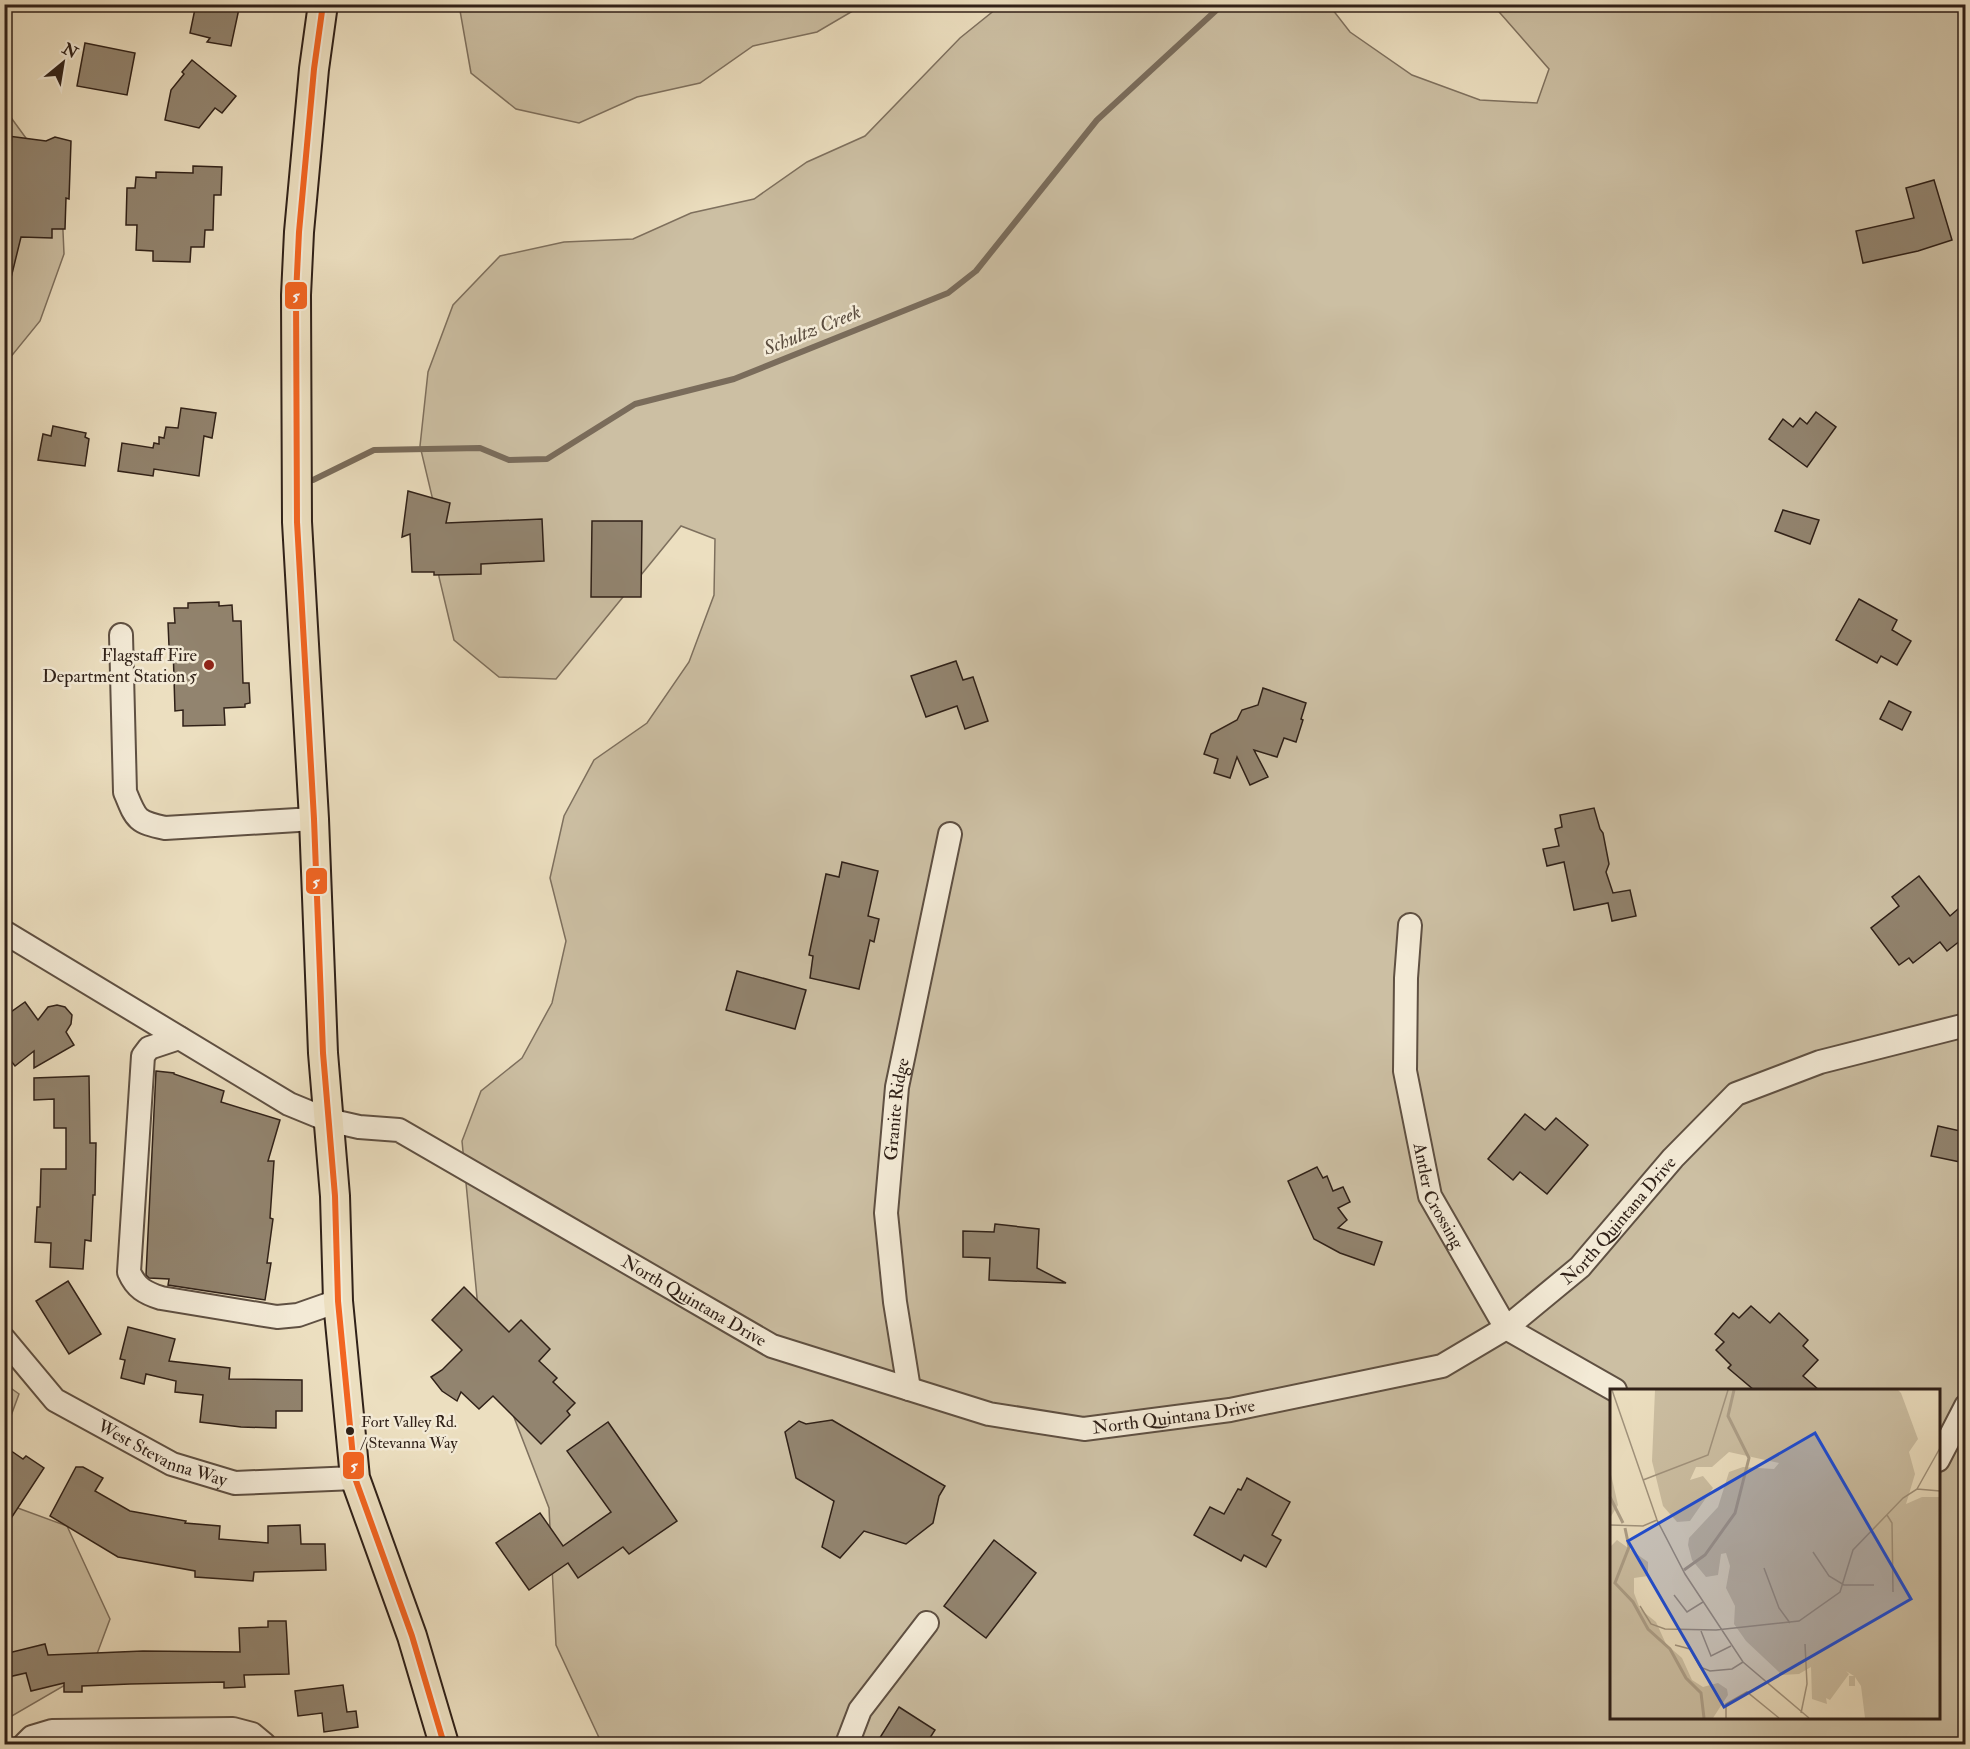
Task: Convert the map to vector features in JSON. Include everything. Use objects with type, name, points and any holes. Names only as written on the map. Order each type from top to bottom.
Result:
[{"type":"main road","points":[[323,4],[314,69],[299,232],[296,295],[297,522],[314,819],[323,1053],[335,1196],[338,1301],[354,1478],[412,1636],[444,1744]]},
{"type":"street","points":[[121,635],[125,792],[132,811],[142,823],[165,828],[314,819]]},
{"type":"street","name":"Granite Ridge","points":[[909,1389],[895,1302],[886,1213],[897,1087],[950,834]]},
{"type":"street","name":"Antler Crossing","points":[[1410,925],[1406,978],[1405,1071],[1430,1196],[1506,1328]]},
{"type":"street","points":[[4,932],[289,1104],[328,1120]]},
{"type":"street","name":"North Quintana Drive","points":[[328,1120],[359,1127],[399,1130],[772,1346],[989,1414],[1084,1429],[1230,1410],[1442,1366],[1506,1328],[1580,1267],[1672,1158],[1736,1094],[1820,1062],[1965,1025]]},
{"type":"street","points":[[179,1038],[149,1048],[143,1056],[129,1272],[135,1285],[146,1293],[161,1298],[277,1317],[298,1315],[338,1301]]},
{"type":"street","points":[[1506,1328],[1614,1389]]},
{"type":"street","name":"West Stevanna Way","points":[[4,1339],[55,1400],[172,1464],[236,1483],[354,1478]]},
{"type":"street","points":[[1940,1456],[1965,1406]]},
{"type":"street","points":[[847,1744],[860,1710],[927,1623]]},
{"type":"street","points":[[25,1744],[32,1737],[52,1731],[221,1729],[233,1729],[252,1734],[264,1744]]},
{"type":"shaded area","points":[[459,4],[863,5],[817,32],[753,46],[700,83],[637,97],[579,123],[516,109],[471,73]]},
{"type":"shaded area","points":[[1001,5],[1329,5],[1350,32],[1412,75],[1480,100],[1537,103],[1549,69],[1493,5],[1965,5],[1965,1744],[602,1744],[556,1645],[549,1508],[480,1329],[462,1141],[481,1091],[522,1058],[552,1003],[566,941],[550,878],[564,816],[594,760],[647,723],[689,662],[714,595],[715,539],[681,526],[556,679],[499,677],[454,640],[439,577],[435,509],[420,446],[428,372],[453,305],[500,256],[564,242],[633,239],[691,213],[754,199],[807,162],[865,136],[960,38]]},
{"type":"shaded area","points":[[4,108],[61,186],[64,254],[40,321],[5,364]]},
{"type":"shaded area","points":[[5,1384],[19,1394],[5,1432]]},
{"type":"shaded area","points":[[15,1507],[67,1526],[110,1619],[91,1670],[5,1720],[5,1508]]},
{"type":"building","points":[[196,4],[240,4],[231,46],[207,42],[210,38],[190,33]]},
{"type":"building","points":[[85,43],[135,53],[127,95],[77,86]]},
{"type":"building","points":[[192,60],[236,96],[222,113],[215,108],[199,128],[165,120],[171,90]]},
{"type":"building","points":[[8,136],[46,141],[55,137],[71,141],[69,199],[66,198],[65,229],[52,229],[52,238],[21,237],[11,278],[4,277],[4,140],[8,140]]},
{"type":"building","points":[[193,166],[222,167],[221,195],[214,195],[213,230],[205,230],[204,247],[191,247],[190,262],[153,261],[153,251],[136,250],[137,225],[126,225],[127,188],[135,188],[136,177],[156,178],[156,172],[193,173]]},
{"type":"building","points":[[1934,180],[1952,240],[1918,251],[1863,263],[1856,231],[1914,218],[1906,188]]},
{"type":"building","points":[[181,408],[216,413],[212,438],[204,436],[199,476],[154,469],[153,476],[118,471],[122,443],[153,448],[154,443],[159,444],[159,437],[164,438],[166,427],[178,428]]},
{"type":"building","points":[[1816,412],[1836,427],[1807,467],[1769,439],[1783,419],[1793,427],[1800,418],[1807,424]]},
{"type":"building","points":[[53,426],[86,433],[85,437],[89,439],[85,466],[38,460],[43,434],[51,436]]},
{"type":"building","points":[[408,491],[450,503],[446,523],[542,519],[544,561],[481,564],[481,574],[434,575],[434,572],[412,572],[410,534],[402,537]]},
{"type":"building","points":[[1783,510],[1819,520],[1810,544],[1775,531]]},
{"type":"building","points":[[592,521],[642,521],[641,597],[591,597]]},
{"type":"building","points":[[1859,599],[1897,620],[1892,630],[1911,641],[1897,665],[1881,656],[1877,663],[1836,640]]},
{"type":"building","name":"Flagstaff Fire Department Station 5","points":[[219,602],[219,606],[232,605],[233,621],[241,621],[243,683],[249,683],[250,703],[245,704],[245,707],[224,708],[225,725],[183,726],[183,710],[175,711],[173,646],[169,646],[168,623],[175,623],[174,608],[188,608],[188,603]]},
{"type":"building","points":[[956,661],[963,680],[973,677],[988,721],[965,729],[957,706],[926,717],[911,676]]},
{"type":"building","points":[[1263,688],[1306,703],[1296,742],[1284,738],[1277,757],[1254,750],[1268,777],[1250,785],[1237,757],[1230,778],[1214,773],[1218,759],[1204,754],[1211,734],[1237,720],[1242,710],[1258,705]]},
{"type":"building","points":[[1889,701],[1911,712],[1902,730],[1880,719]]},
{"type":"building","points":[[1594,808],[1603,833],[1609,864],[1606,872],[1613,893],[1630,890],[1636,916],[1612,921],[1608,903],[1574,910],[1564,862],[1547,866],[1543,849],[1559,846],[1555,829],[1562,827],[1560,815]]},
{"type":"building","points":[[842,862],[878,871],[868,916],[879,919],[874,942],[870,940],[859,989],[810,978],[813,956],[809,955],[826,874],[839,877]]},
{"type":"building","points":[[1919,876],[1950,916],[1958,909],[1965,919],[1965,937],[1947,951],[1940,942],[1913,963],[1909,958],[1899,965],[1871,928],[1899,906],[1892,897]]},
{"type":"building","points":[[737,971],[806,990],[795,1029],[726,1010]]},
{"type":"building","points":[[25,1002],[38,1020],[48,1007],[57,1005],[65,1007],[72,1015],[71,1024],[66,1032],[74,1045],[34,1068],[34,1051],[15,1066],[4,1052],[4,1017]]},
{"type":"building","points":[[156,1071],[174,1073],[224,1091],[221,1102],[280,1120],[268,1161],[274,1161],[270,1218],[273,1219],[267,1263],[271,1263],[265,1300],[168,1285],[169,1279],[149,1278],[146,1275]]},
{"type":"building","points":[[89,1076],[90,1143],[96,1143],[91,1241],[85,1240],[83,1269],[50,1267],[51,1243],[35,1242],[37,1207],[40,1207],[41,1169],[66,1169],[66,1128],[54,1128],[54,1099],[34,1100],[34,1078]]},
{"type":"building","points":[[1525,1114],[1545,1130],[1556,1118],[1588,1145],[1547,1194],[1520,1172],[1513,1180],[1488,1159]]},
{"type":"building","points":[[1938,1126],[1965,1132],[1965,1163],[1931,1156]]},
{"type":"building","points":[[1317,1167],[1323,1178],[1327,1176],[1333,1191],[1343,1187],[1350,1202],[1338,1208],[1347,1220],[1338,1228],[1382,1242],[1374,1265],[1340,1253],[1314,1239],[1288,1181]]},
{"type":"building","points":[[995,1224],[1039,1229],[1037,1268],[1066,1283],[989,1280],[990,1258],[963,1257],[963,1231],[994,1232]]},
{"type":"building","points":[[68,1281],[101,1334],[69,1354],[36,1301]]},
{"type":"building","points":[[464,1287],[509,1332],[521,1320],[550,1349],[539,1361],[557,1378],[553,1382],[575,1403],[567,1411],[570,1415],[541,1444],[493,1396],[479,1409],[461,1392],[457,1401],[442,1391],[431,1377],[442,1370],[462,1350],[432,1320]]},
{"type":"building","points":[[1751,1306],[1770,1323],[1779,1313],[1808,1340],[1803,1346],[1818,1360],[1803,1376],[1818,1389],[1753,1389],[1728,1368],[1731,1365],[1716,1350],[1724,1342],[1715,1334],[1733,1313],[1739,1318]]},
{"type":"building","points":[[128,1327],[175,1339],[169,1361],[230,1368],[229,1379],[302,1380],[302,1411],[276,1411],[276,1428],[200,1422],[203,1395],[175,1392],[176,1381],[146,1374],[144,1384],[121,1378],[125,1360],[120,1359]]},
{"type":"building","points":[[832,1420],[945,1486],[939,1496],[933,1523],[906,1544],[864,1531],[840,1558],[822,1547],[834,1501],[796,1478],[785,1432],[799,1421],[806,1424]]},
{"type":"building","points":[[608,1422],[677,1521],[629,1554],[623,1547],[578,1578],[568,1563],[529,1590],[496,1543],[540,1513],[563,1546],[611,1512],[567,1451]]},
{"type":"building","points":[[4,1446],[23,1459],[26,1456],[44,1468],[4,1529]]},
{"type":"building","points":[[76,1467],[83,1467],[103,1478],[95,1491],[130,1511],[186,1521],[185,1523],[220,1526],[219,1539],[268,1543],[268,1526],[300,1525],[301,1544],[325,1544],[326,1570],[254,1572],[253,1581],[195,1577],[195,1571],[118,1557],[50,1516]]},
{"type":"building","points":[[1247,1478],[1290,1502],[1272,1535],[1281,1540],[1266,1567],[1244,1555],[1241,1561],[1194,1535],[1210,1507],[1224,1514]]},
{"type":"building","points":[[994,1540],[1036,1573],[986,1638],[944,1606]]},
{"type":"building","points":[[268,1621],[286,1621],[289,1674],[244,1675],[245,1687],[224,1688],[224,1682],[130,1684],[82,1686],[82,1692],[64,1692],[64,1683],[31,1691],[26,1673],[4,1678],[4,1654],[45,1644],[48,1655],[143,1651],[240,1652],[239,1628],[268,1627]]},
{"type":"building","points":[[343,1685],[347,1712],[356,1711],[358,1727],[324,1732],[322,1713],[298,1716],[295,1691]]},
{"type":"building","points":[[899,1707],[935,1730],[926,1744],[876,1744]]},
{"type":"waterway","name":"Schultz Creek","points":[[313,480],[374,450],[480,448],[509,460],[547,459],[635,404],[734,379],[948,293],[976,271],[1097,120],[1223,4]]},
{"type":"transit line","name":"5","points":[[323,4],[314,69],[299,232],[296,295],[297,522],[314,819],[323,1053],[335,1196],[338,1301],[355,1478],[412,1636],[444,1744]]},
{"type":"place","name":"Flagstaff Fire Department Station 5","points":[[209,665]]},
{"type":"place","name":"Fort Valley Rd. / Stevanna Way","points":[[350,1431]]}]
